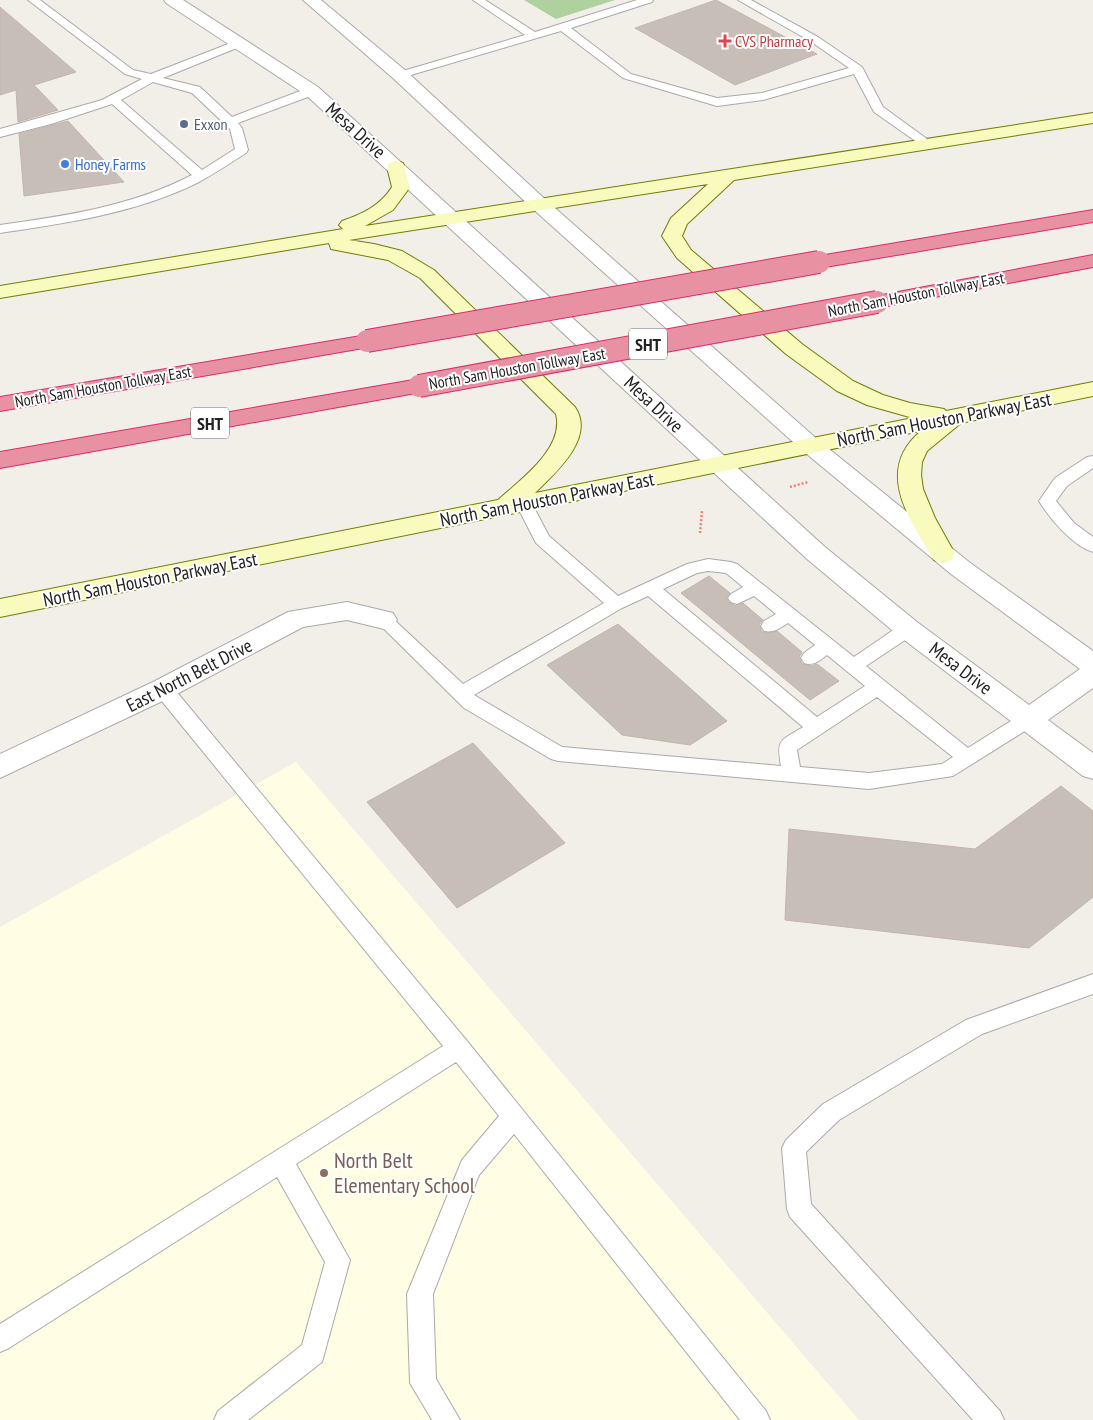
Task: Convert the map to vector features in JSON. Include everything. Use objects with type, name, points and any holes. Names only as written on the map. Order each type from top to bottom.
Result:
[{"type":"highway","name":"North Sam Houston Tollway East","points":[[0,404],[1093,216]]},
{"type":"highway","name":"North Sam Houston Tollway East","points":[[0,460],[419,386],[1093,261]]},
{"type":"main road","points":[[0,292],[275,246],[1093,118]]},
{"type":"main road","points":[[275,246],[359,222],[386,208],[395,199],[401,187],[396,167]]},
{"type":"main road","points":[[727,176],[678,222],[672,236],[684,254],[794,349],[845,386],[876,400],[908,410],[956,416]]},
{"type":"main road","points":[[275,246],[324,244],[378,250],[396,254],[413,263],[427,274],[567,412],[570,428],[561,447],[544,471],[514,504]]},
{"type":"main road","name":"North Sam Houston Parkway East","points":[[0,608],[1093,389]]},
{"type":"main road","points":[[943,554],[922,520],[912,495],[910,467],[914,452],[932,432],[956,416]]},
{"type":"street","name":"Mesa Drive","points":[[172,0],[312,90],[816,553],[908,628],[1093,768]]},
{"type":"street","points":[[311,0],[400,75],[540,205],[810,445],[943,554],[1093,665]]},
{"type":"street","name":"East North Belt Drive","points":[[0,767],[163,689],[297,619],[347,611],[384,620]]},
{"type":"street","points":[[1029,719],[1093,674]]},
{"type":"lane","points":[[0,229],[72,218],[116,208],[186,183],[242,150],[236,128],[196,90],[129,72],[33,0]]},
{"type":"lane","points":[[478,0],[534,36]]},
{"type":"lane","points":[[400,75],[648,0]]},
{"type":"lane","points":[[743,0],[814,39],[858,70],[878,109],[928,144]]},
{"type":"lane","points":[[563,27],[627,76],[717,102],[763,96],[858,70]]},
{"type":"lane","points":[[0,133],[47,121],[113,99],[152,78],[240,43]]},
{"type":"lane","points":[[230,122],[312,90]]},
{"type":"lane","points":[[113,99],[200,175]]},
{"type":"lane","points":[[1093,461],[1061,482],[1046,502],[1068,527],[1093,546]]},
{"type":"lane","points":[[514,504],[542,539],[616,604]]},
{"type":"lane","points":[[461,694],[616,604],[650,588],[693,568],[708,566],[731,568],[968,758]]},
{"type":"lane","points":[[650,588],[700,619],[734,647],[773,680],[816,727]]},
{"type":"lane","points":[[736,598],[755,588]]},
{"type":"lane","points":[[770,626],[789,614]]},
{"type":"lane","points":[[384,620],[471,704],[558,754],[869,781],[946,771],[1029,719]]},
{"type":"lane","points":[[853,666],[908,628]]},
{"type":"lane","points":[[810,658],[828,646]]},
{"type":"lane","points":[[792,774],[787,746],[878,687]]},
{"type":"lane","points":[[163,689],[459,1048],[758,1420]]},
{"type":"lane","points":[[990,1420],[799,1209],[794,1148],[831,1112],[974,1027],[1093,984]]},
{"type":"lane","points":[[0,1339],[459,1048]]},
{"type":"lane","points":[[448,1420],[423,1383],[420,1294],[470,1168],[514,1116]]},
{"type":"lane","points":[[226,1420],[313,1353],[338,1260],[281,1161]]},
{"type":"path","points":[[788,487],[814,480]]},
{"type":"path","points":[[700,534],[702,511]]},
{"type":"shaded area","name":"North Belt Elementary School","points":[[296,762],[859,1420],[0,1420],[0,927]]},
{"type":"green space","points":[[524,0],[615,0],[556,19]]},
{"type":"building","name":"CVS Pharmacy","points":[[716,0],[817,54],[735,85],[635,28]]},
{"type":"building","points":[[0,7],[76,72],[34,85],[58,110],[18,122],[16,90],[0,95]]},
{"type":"building","name":"Honey Farms","points":[[68,121],[124,182],[24,196],[19,134]]},
{"type":"building","points":[[709,576],[730,593],[726,598],[730,603],[736,606],[743,603],[763,620],[759,625],[762,632],[777,631],[802,652],[799,657],[802,664],[811,666],[817,664],[839,681],[810,700],[681,593]]},
{"type":"building","points":[[618,624],[727,721],[690,745],[622,735],[547,665]]},
{"type":"building","points":[[473,743],[565,843],[457,908],[367,802]]},
{"type":"building","points":[[1061,786],[1093,811],[1093,897],[1029,948],[785,920],[789,829],[975,849]]},
{"type":"place","name":"CVS Pharmacy","points":[[725,41]]},
{"type":"place","name":"Exxon","points":[[184,124]]},
{"type":"place","name":"Honey Farms","points":[[65,164]]},
{"type":"place","name":"North Belt Elementary School","points":[[324,1173]]}]
